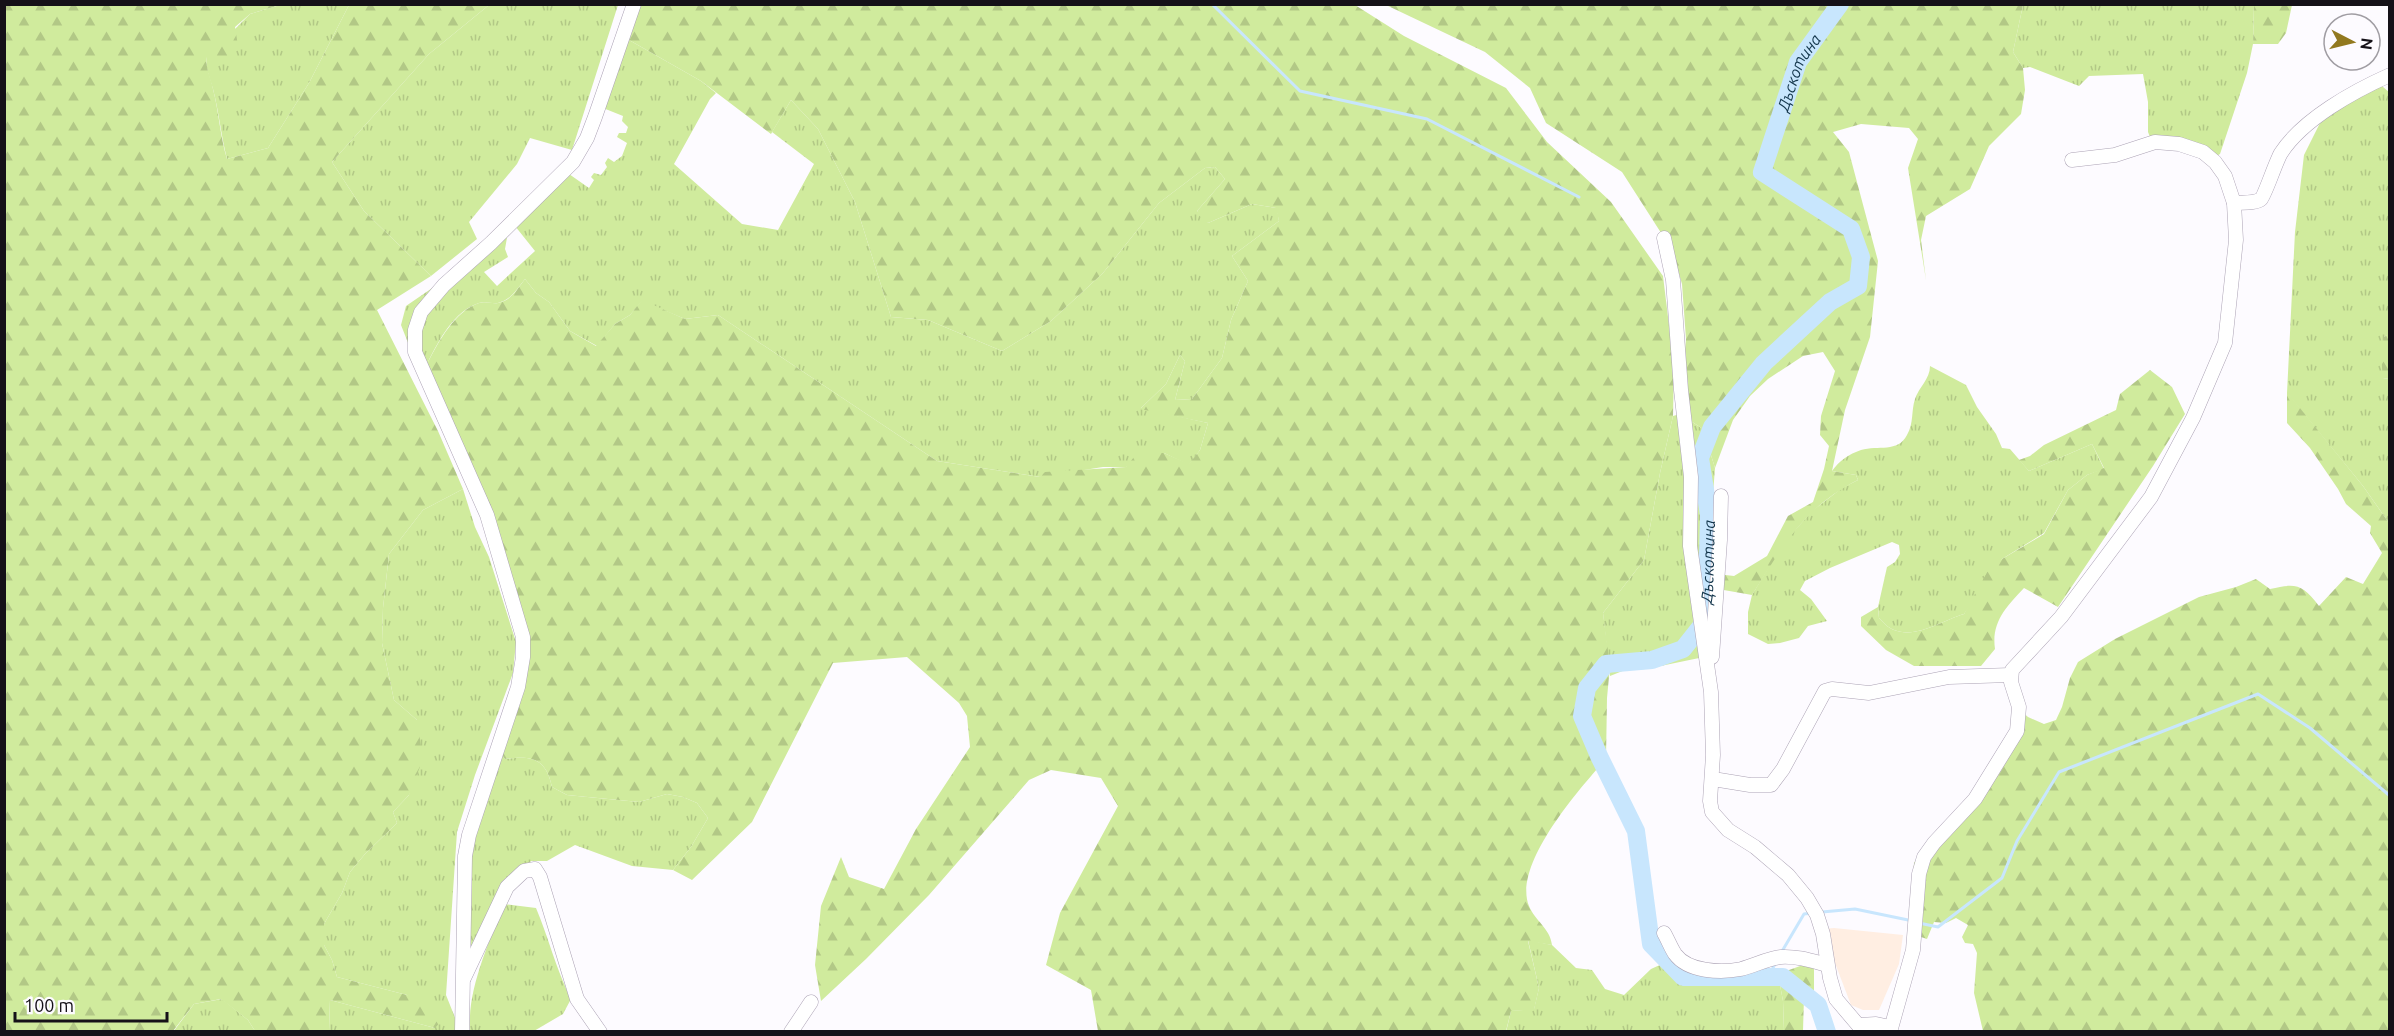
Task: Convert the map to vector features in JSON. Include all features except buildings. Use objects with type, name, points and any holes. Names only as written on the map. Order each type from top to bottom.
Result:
[{"type":"street","points":[[462,1032],[465,856],[469,835],[518,687],[523,657],[523,637],[487,515],[415,352],[414,330],[421,312],[444,285],[491,243],[573,162],[595,117],[634,4]]},
{"type":"street","points":[[2234,203],[2259,200],[2263,197],[2282,152],[2304,126],[2390,75]]},
{"type":"street","points":[[1721,496],[1720,540],[1713,621],[1711,692],[1713,780],[1710,801],[1712,812],[1728,830],[1755,847],[1788,875],[1807,897],[1817,915],[1823,934],[1827,965],[1836,999],[1846,1012],[1862,1028],[1876,1024],[1890,1030],[1913,950],[1919,874],[1924,857],[1975,799],[2017,731],[2019,707],[2010,682],[2010,675],[2061,617],[2151,497],[2193,418],[2226,336],[2236,240],[2234,203],[2225,176],[2215,162],[2203,152],[2179,144],[2155,142],[2115,155],[2072,160]]},
{"type":"street","points":[[1664,238],[1673,280],[1681,390],[1691,477],[1690,546],[1711,692]]},
{"type":"street","points":[[1713,780],[1750,785],[1771,785],[1783,769],[1825,692],[1832,689],[1869,693],[1949,677],[2010,675]]},
{"type":"street","points":[[462,982],[507,887],[524,871],[535,869],[540,877],[576,999],[600,1032]]},
{"type":"street","points":[[1664,933],[1675,954],[1682,960],[1706,969],[1740,969],[1779,957],[1805,959],[1827,965]]},
{"type":"street","points":[[791,1032],[811,1002]]},
{"type":"shaded area","points":[[1834,928],[1903,935],[1899,964],[1879,1010],[1863,1010],[1851,1005],[1822,929]]},
{"type":"green space","points":[[5,4],[280,5],[250,14],[235,27],[238,46],[225,58],[207,57],[207,69],[227,159],[268,148],[309,83],[349,5],[489,5],[429,54],[332,162],[364,211],[431,276],[377,310],[438,431],[463,489],[423,510],[389,554],[382,643],[394,700],[417,720],[423,759],[409,795],[393,812],[397,823],[350,872],[342,893],[324,924],[324,945],[337,977],[407,995],[443,1009],[444,1018],[435,1028],[330,1000],[329,1031],[255,1031],[248,1020],[221,999],[194,1004],[173,1031],[5,1031]]},
{"type":"green space","points":[[280,5],[349,5],[309,83],[268,148],[227,159],[207,69],[207,57],[250,14]]},
{"type":"green space","points":[[489,5],[618,5],[572,150],[530,138],[517,164],[469,222],[477,239],[431,276],[364,211],[332,162],[429,54]]},
{"type":"green space","points":[[631,5],[1355,5],[1404,36],[1506,88],[1547,142],[1611,202],[1663,276],[1674,366],[1673,416],[1644,560],[1603,613],[1610,666],[1606,759],[1551,828],[1530,870],[1526,889],[1529,906],[1551,939],[1552,945],[1528,941],[1539,988],[1534,1010],[1511,1011],[1506,1031],[1098,1031],[1091,990],[1046,965],[1060,913],[1118,806],[1101,778],[1051,770],[1029,780],[929,895],[821,1001],[815,965],[821,906],[841,857],[849,877],[884,889],[916,829],[970,747],[967,716],[959,703],[907,657],[833,663],[752,822],[692,880],[673,870],[691,847],[708,818],[697,803],[667,794],[639,802],[567,795],[552,787],[546,770],[537,761],[523,758],[505,759],[497,748],[528,635],[421,364],[428,362],[455,320],[470,307],[481,302],[503,302],[514,294],[525,279],[536,293],[549,302],[570,331],[596,346],[615,324],[630,315],[642,300],[685,319],[718,315],[937,461],[1040,477],[1045,472],[1126,467],[1138,452],[1164,453],[1189,464],[1200,450],[1208,423],[1140,409],[1166,384],[1180,355],[1185,361],[1175,400],[1192,399],[1222,358],[1231,320],[1248,281],[1232,256],[1279,221],[1276,208],[1252,204],[1208,223],[1203,221],[1197,211],[1225,179],[1215,167],[1205,168],[1159,203],[1103,273],[1051,321],[1002,351],[928,320],[891,317],[855,202],[818,129],[791,100],[771,134],[701,81],[622,36]]},
{"type":"green space","points":[[1386,5],[2023,5],[2013,52],[2023,68],[2025,90],[2021,114],[1989,146],[1970,189],[1926,216],[1921,240],[1926,280],[1908,168],[1918,139],[1909,128],[1861,124],[1833,132],[1849,152],[1878,261],[1870,337],[1845,410],[1832,471],[1856,475],[1858,480],[1823,502],[1796,529],[1752,595],[1718,589],[1717,574],[1734,576],[1767,556],[1788,516],[1813,502],[1829,446],[1820,435],[1821,416],[1835,371],[1823,352],[1803,356],[1768,379],[1750,396],[1733,420],[1715,468],[1703,429],[1680,414],[1686,339],[1682,284],[1672,250],[1622,172],[1546,123],[1530,88],[1485,52]]},
{"type":"green space","points":[[2023,5],[2254,5],[2253,44],[2247,73],[2220,154],[2213,158],[2152,142],[2148,132],[2148,102],[2143,74],[2089,76],[2079,86],[2030,67],[2023,68],[2013,52]]},
{"type":"green space","points":[[2254,5],[2292,5],[2286,33],[2278,44],[2253,44]]},
{"type":"green space","points":[[622,36],[701,81],[716,93],[710,99],[674,164],[742,224],[778,230],[814,164],[772,132],[791,100],[818,129],[855,202],[891,317],[928,320],[1002,351],[1051,321],[1103,273],[1159,203],[1205,168],[1215,167],[1225,179],[1197,211],[1208,223],[1252,204],[1277,208],[1279,221],[1232,256],[1248,281],[1231,320],[1222,358],[1192,399],[1175,400],[1185,361],[1180,355],[1166,384],[1141,408],[1208,423],[1200,450],[1189,465],[1164,453],[1126,467],[1103,467],[1040,477],[937,461],[718,315],[685,319],[642,301],[630,315],[615,324],[597,346],[570,331],[549,302],[536,293],[525,279],[507,299],[498,303],[479,303],[462,312],[448,327],[428,362],[421,364],[414,358],[401,325],[406,306],[489,249],[508,232],[505,249],[508,257],[484,272],[497,286],[535,251],[515,226],[569,174],[589,188],[594,180],[591,177],[594,173],[601,175],[607,167],[605,163],[608,158],[614,162],[622,156],[627,143],[617,137],[619,133],[626,133],[628,127],[622,121],[623,116],[603,108]]},
{"type":"green space","points":[[2375,80],[2390,93],[2390,334],[2384,337],[2383,378],[2389,379],[2389,523],[2363,486],[2287,393],[2295,232],[2304,155],[2326,111]]},
{"type":"green space","points":[[2389,334],[2389,379],[2383,378],[2381,356],[2384,337]]},
{"type":"green space","points":[[1930,366],[1966,385],[2002,448],[2010,449],[2029,471],[2092,444],[2104,469],[2087,475],[2068,490],[2044,533],[2002,559],[1964,614],[1930,628],[1912,632],[1894,630],[1879,618],[1878,607],[1887,567],[1895,562],[1900,554],[1899,545],[1892,542],[1805,581],[1800,590],[1811,599],[1827,621],[1808,626],[1799,638],[1780,643],[1768,644],[1748,634],[1748,612],[1752,595],[1782,545],[1812,511],[1842,488],[1858,480],[1856,475],[1832,471],[1841,461],[1857,452],[1893,446],[1903,441],[1911,426],[1915,399],[1928,375]]},
{"type":"green space","points":[[2150,370],[2172,387],[2185,414],[2153,466],[2058,607],[2024,588],[2002,615],[1995,631],[1995,649],[1981,666],[1914,666],[1886,650],[1861,626],[1861,617],[1878,607],[1879,618],[1882,621],[1892,629],[1903,632],[1930,628],[1964,614],[1987,572],[2002,559],[2044,534],[2068,490],[2087,475],[2104,468],[2092,444],[2029,471],[2019,460],[2030,456],[2044,445],[2116,410],[2120,394]]},
{"type":"green space","points":[[2287,392],[2363,486],[2389,523],[2389,1031],[1983,1031],[1974,993],[1977,953],[1973,944],[1965,943],[1962,937],[1968,925],[1956,918],[1946,923],[1934,922],[1927,939],[1909,933],[1914,863],[1930,838],[1976,791],[2016,739],[2020,710],[2028,717],[2044,724],[2056,720],[2070,678],[2078,662],[2115,639],[2199,597],[2256,579],[2270,589],[2292,586],[2303,589],[2319,606],[2346,577],[2363,584],[2382,553],[2370,533],[2371,526],[2346,504],[2310,448],[2287,423]]},
{"type":"green space","points":[[1680,414],[1703,429],[1715,468],[1713,494],[1718,515],[1717,574],[1708,585],[1704,657],[1646,669],[1625,670],[1610,676],[1603,613],[1644,560],[1673,416]]},
{"type":"green space","points":[[463,489],[475,527],[489,557],[516,642],[513,673],[475,775],[457,832],[446,995],[458,1025],[458,1031],[329,1031],[330,1000],[435,1028],[407,995],[337,977],[324,945],[324,924],[342,893],[350,872],[397,823],[393,812],[409,795],[417,720],[394,700],[382,643],[389,554],[423,510]]},
{"type":"green space","points":[[497,748],[505,759],[523,758],[537,761],[546,770],[552,787],[567,795],[639,802],[667,794],[697,803],[708,818],[691,847],[673,870],[632,866],[575,845],[547,861],[531,861],[525,869],[513,875],[471,977],[463,877]]},
{"type":"green space","points":[[503,904],[536,908],[571,999],[563,1014],[534,1031],[470,1032],[475,983]]},
{"type":"green space","points":[[1528,940],[1552,945],[1576,968],[1592,970],[1605,989],[1624,995],[1651,969],[1662,964],[1685,977],[1753,972],[1778,974],[1783,1001],[1784,1031],[1506,1032],[1511,1011],[1534,1009],[1539,988]]},
{"type":"green space","points":[[1814,961],[1814,991],[1804,997],[1803,1031],[1784,1031],[1783,1001],[1778,974]]},
{"type":"green space","points":[[222,999],[248,1020],[255,1031],[173,1032],[194,1004]]},
{"type":"waterway","points":[[1212,4],[1300,91],[1427,119],[1579,197]]},
{"type":"waterway","name":"Дъскотина","points":[[1827,1032],[1818,1005],[1783,977],[1683,977],[1651,944],[1636,831],[1582,716],[1587,688],[1606,664],[1652,660],[1683,649],[1702,625],[1707,594],[1709,515],[1700,458],[1712,427],[1764,363],[1830,302],[1858,286],[1861,257],[1851,229],[1762,172],[1798,62],[1840,4]]},
{"type":"waterway","points":[[1919,923],[1938,927],[2002,878],[2017,841],[2059,772],[2258,694],[2310,728],[2390,796]]},
{"type":"waterway","points":[[1822,912],[1855,909],[1913,921]]},
{"type":"waterway","points":[[1781,953],[1804,914],[1812,913]]},
{"type":"waterway","points":[[1768,977],[1775,964]]}]
